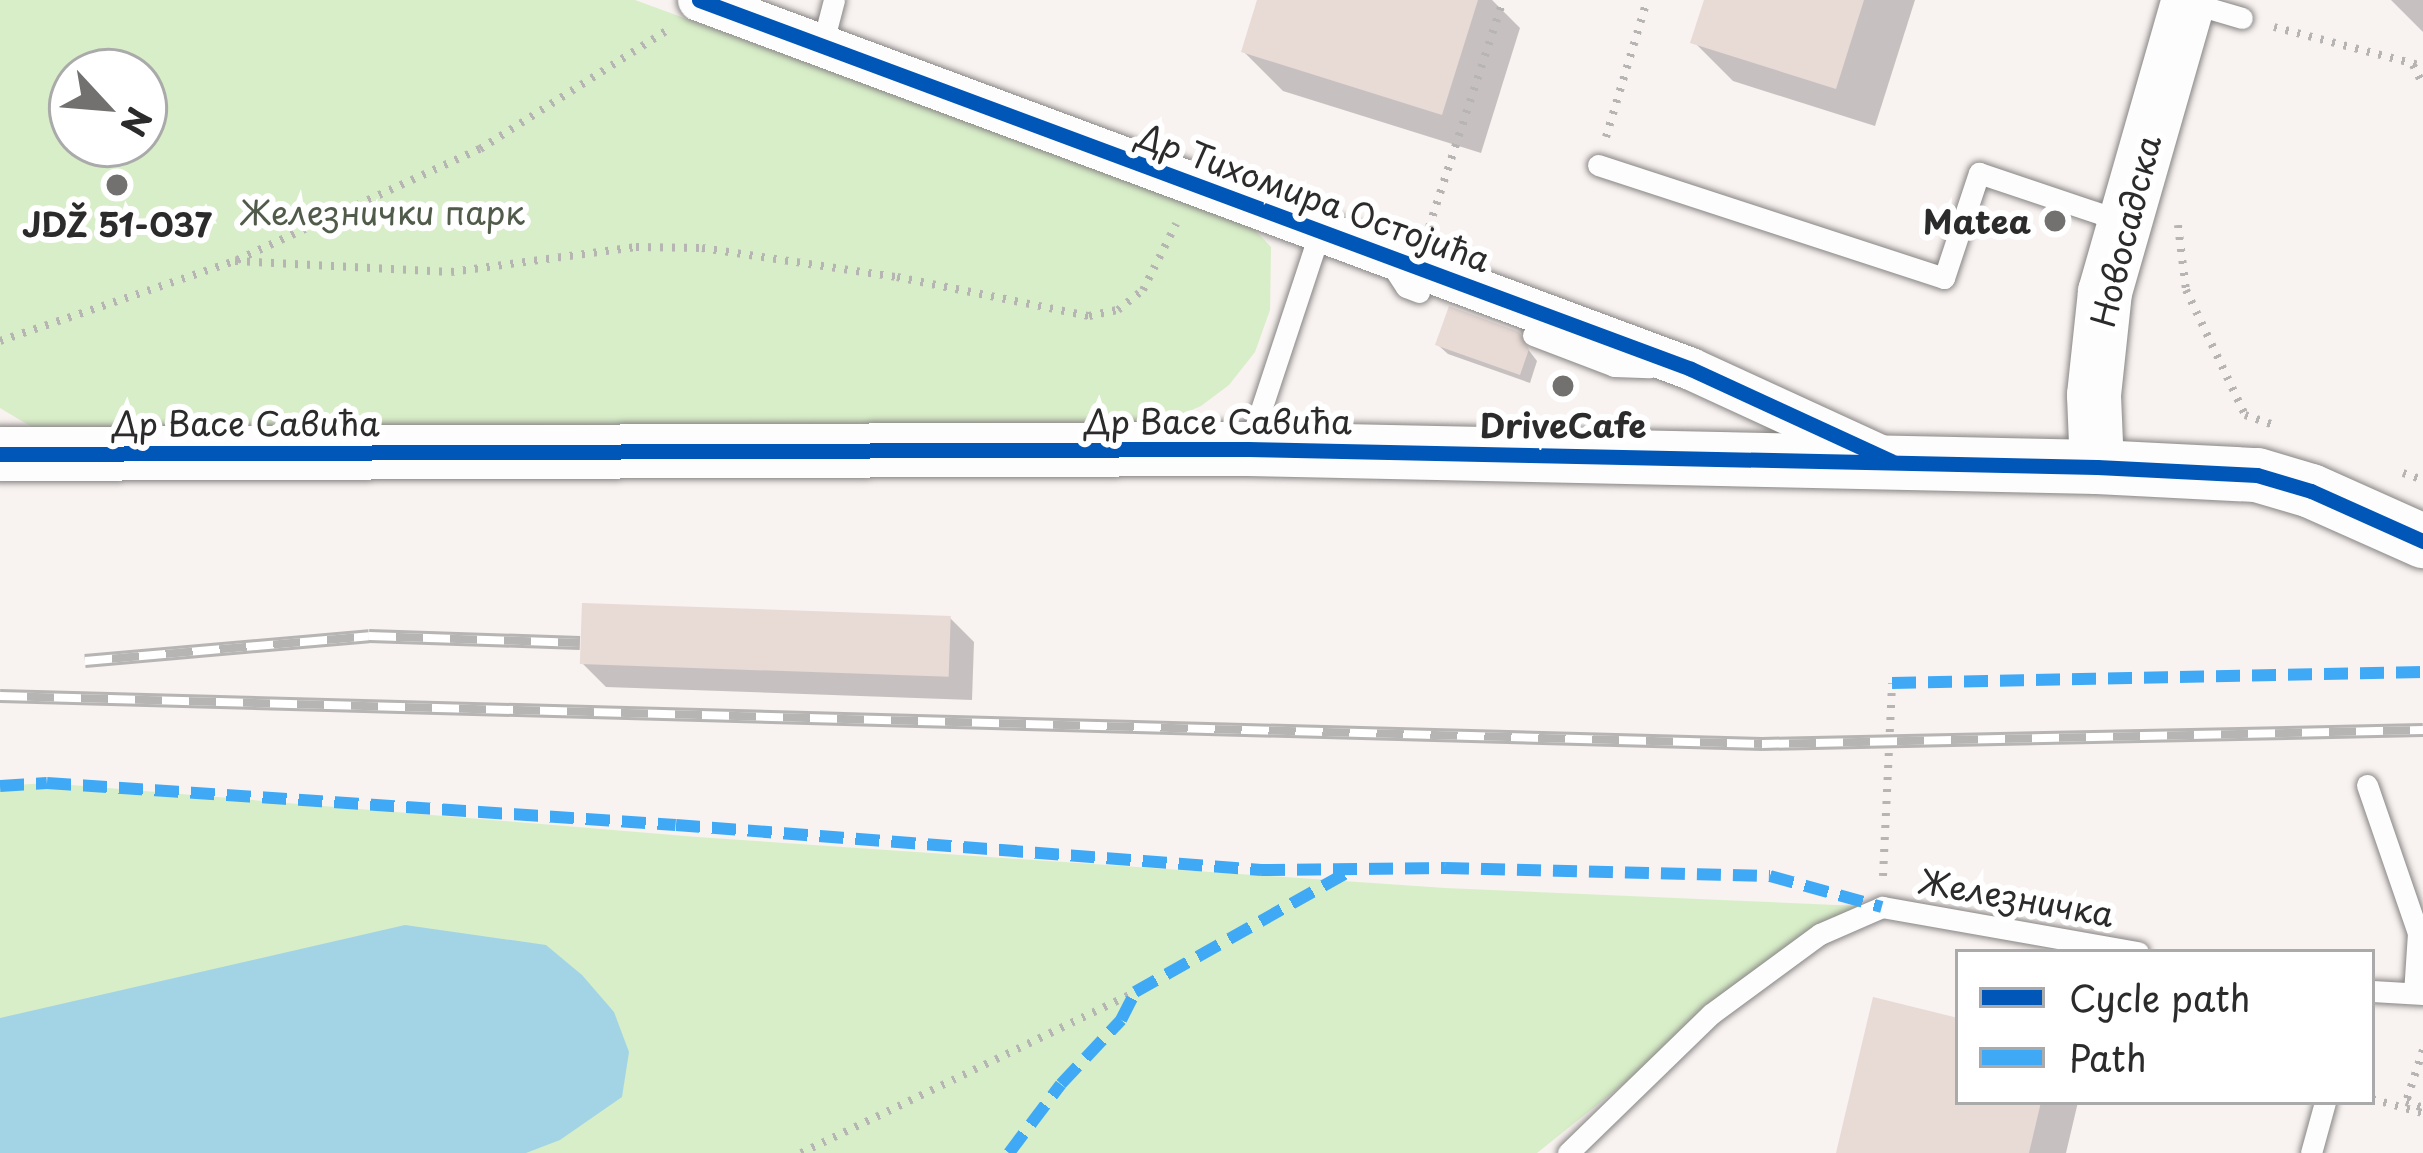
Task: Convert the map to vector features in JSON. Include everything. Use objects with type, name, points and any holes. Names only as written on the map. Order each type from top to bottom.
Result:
[{"type":"street","name":"Новосадска","points":[[2097,467],[2097,342],[2122,221],[2189,1]]},
{"type":"street","name":"Др Тихомира Остојића","points":[[704,2],[1320,231],[1406,271],[1691,369],[1901,466]]},
{"type":"street","name":"Др Васе Савића","points":[[0,454],[1248,449],[2097,467],[2257,475],[2311,491],[2423,541]]},
{"type":"lane","points":[[822,46],[834,0]]},
{"type":"lane","points":[[2189,1],[2242,18]]},
{"type":"lane","points":[[1598,165],[1944,278],[1979,173],[2122,221]]},
{"type":"lane","points":[[1248,449],[1320,231]]},
{"type":"lane","points":[[1533,335],[1614,366],[1691,369]]},
{"type":"lane","points":[[2367,785],[2417,933],[2419,993],[2375,991]]},
{"type":"lane","points":[[1568,1153],[1712,1014],[1820,934],[1882,908]]},
{"type":"lane","name":"Железничка","points":[[1882,908],[2121,949]]},
{"type":"lane","points":[[2311,1153],[2324,1105]]},
{"type":"path","points":[[1406,271],[1503,0]]},
{"type":"path","points":[[1598,165],[1647,0]]},
{"type":"path","points":[[0,341],[235,261],[480,148],[704,2]]},
{"type":"path","points":[[2242,18],[2418,65],[2423,85]]},
{"type":"path","points":[[235,261],[451,272],[636,247],[702,248],[897,277],[1089,316],[1118,310],[1143,290],[1163,259],[1192,183]]},
{"type":"path","points":[[2178,222],[2186,290],[2245,415],[2290,431]]},
{"type":"path","points":[[2401,472],[2423,480]]},
{"type":"path","points":[[1882,908],[1892,683]]},
{"type":"path","points":[[801,1153],[1135,992]]},
{"type":"path","points":[[2423,1050],[2406,1102],[2423,1110]]},
{"type":"path","points":[[2375,1100],[2423,1110]]},
{"type":"green space","name":"Железнички парк","points":[[0,0],[635,0],[1251,226],[1271,247],[1270,310],[1255,352],[1229,385],[1201,406],[1164,422],[32,427],[0,408]]},
{"type":"green space","points":[[47,783],[697,837],[1445,888],[1882,907],[1711,1014],[1537,1153],[0,1153],[0,786]]},
{"type":"water","points":[[405,925],[546,945],[582,975],[614,1012],[629,1052],[622,1097],[560,1140],[526,1153],[0,1153],[0,1018]]},
{"type":"building","points":[[1257,0],[1478,0],[1442,115],[1241,52]]},
{"type":"building","points":[[1704,0],[1864,0],[1836,89],[1690,43]]},
{"type":"building","points":[[1449,306],[1519,332],[1529,349],[1520,375],[1435,345]]},
{"type":"building","points":[[582,603],[951,616],[949,677],[580,664]]},
{"type":"building","points":[[1873,997],[1955,1017],[1955,1105],[2040,1105],[2029,1153],[1836,1153]]},
{"type":"railway","points":[[85,661],[369,636],[580,643]]},
{"type":"railway","points":[[0,696],[1762,744],[2423,730]]},
{"type":"marked path","points":[[1892,683],[2423,672]]},
{"type":"marked path","points":[[0,786],[47,783],[1261,870],[1445,868],[1770,876],[1882,907]]},
{"type":"marked path","points":[[1009,1153],[1061,1084],[1121,1020],[1135,992],[1348,872]]},
{"type":"cycle path","points":[[699,0],[1691,369],[1891,461]]},
{"type":"cycle path","points":[[0,454],[1248,449],[2097,467],[2257,475],[2311,491],[2423,541]]},
{"type":"place","name":"JDŽ 51-037","points":[[117,185]]},
{"type":"place","name":"Matea","points":[[2055,221]]},
{"type":"place","name":"DriveCafe","points":[[1563,386]]}]
